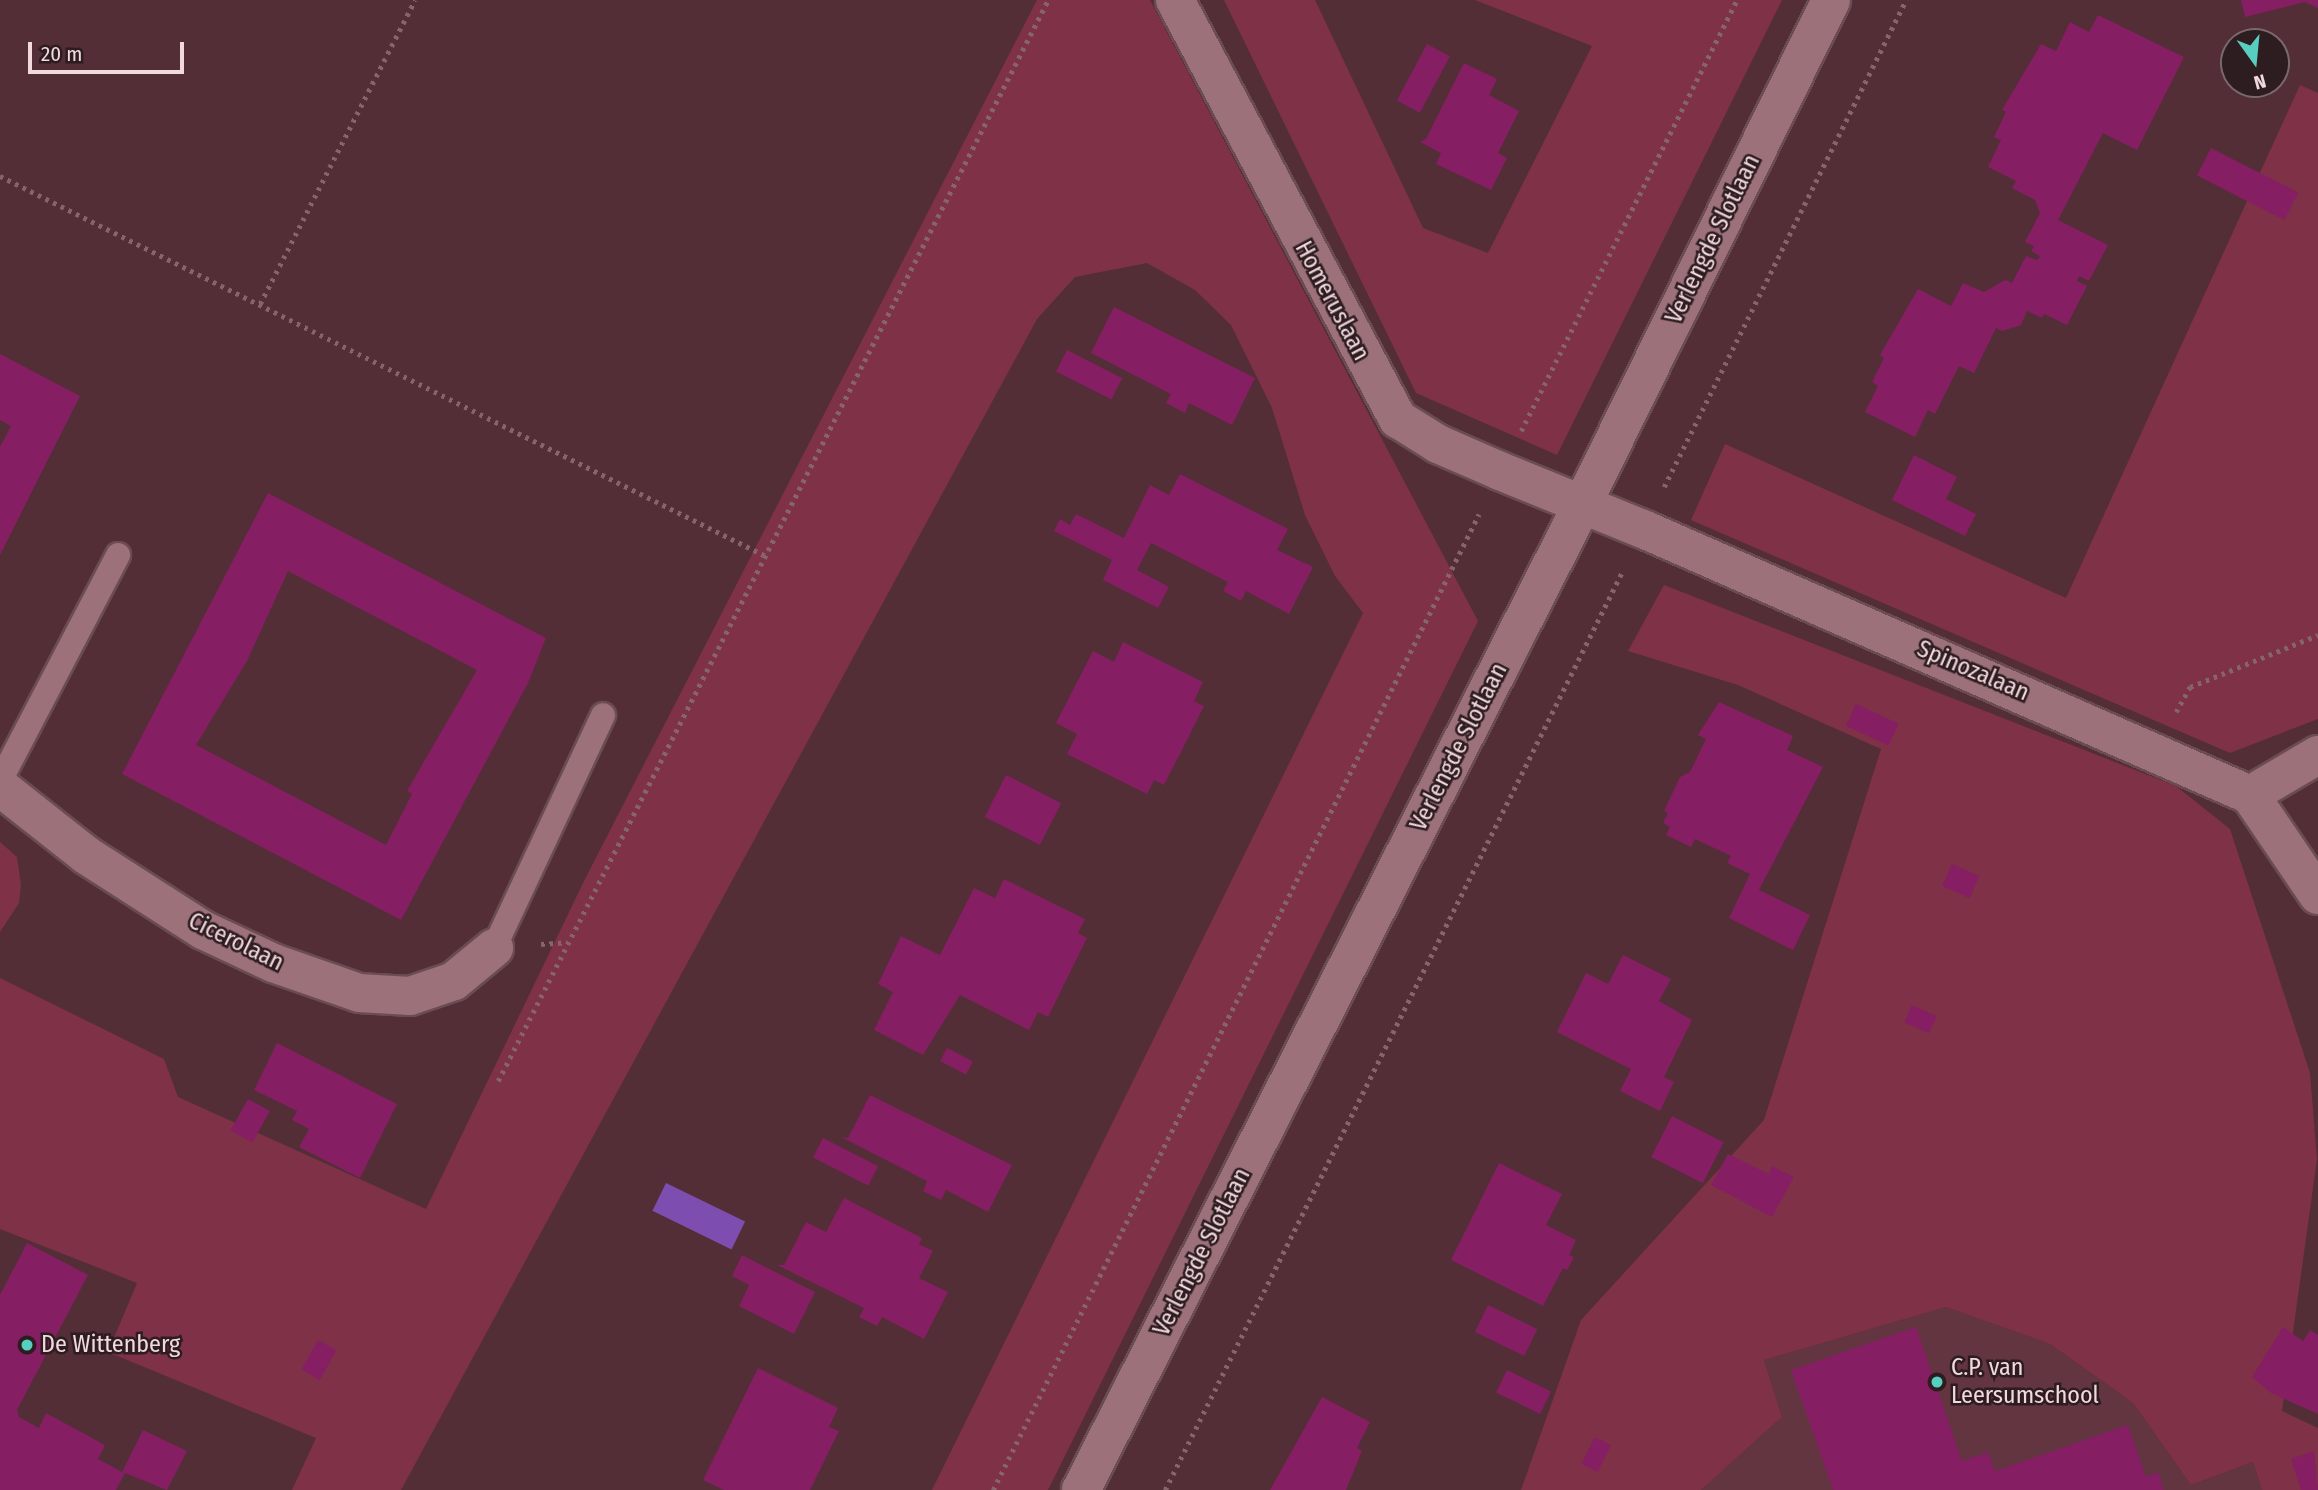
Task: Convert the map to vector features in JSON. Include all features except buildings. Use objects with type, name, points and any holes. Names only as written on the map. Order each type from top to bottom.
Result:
[{"type":"street","name":"Homeruslaan","points":[[1175,0],[1398,419],[1438,444],[1582,505]]},
{"type":"street","name":"Verlengde Slotlaan","points":[[1081,1490],[1582,505],[1831,0]]},
{"type":"street","name":"Spinozalaan","points":[[1582,505],[2155,750],[2250,795]]},
{"type":"street","points":[[2318,755],[2250,795],[2318,895]]},
{"type":"street","name":"Cicerolaan","points":[[0,787],[86,855],[203,930],[273,963],[359,993],[410,996],[454,981],[494,948]]},
{"type":"lane","points":[[0,781],[118,555]]},
{"type":"lane","points":[[494,948],[603,715]]},
{"type":"path","points":[[260,304],[415,0]]},
{"type":"path","points":[[498,1081],[1048,0]]},
{"type":"path","points":[[993,1490],[1737,0]]},
{"type":"path","points":[[1165,1490],[1906,0]]},
{"type":"path","points":[[0,176],[766,556]]},
{"type":"path","points":[[2155,750],[2190,687],[2318,635]]},
{"type":"shaded area","points":[[1037,0],[1150,0],[1478,621],[1048,1490],[932,1490],[1363,613],[1335,576],[1305,515],[1272,408],[1231,325],[1195,290],[1147,263],[1075,277],[1037,319],[401,1490],[292,1490],[316,1438],[108,1352],[137,1283],[0,1229],[0,978],[164,1059],[178,1097],[426,1209],[585,879]]},
{"type":"shaded area","points":[[1224,0],[1315,0],[1423,228],[1488,253],[1592,46],[1475,0],[1782,0],[1557,455],[1416,393]]},
{"type":"shaded area","points":[[2300,85],[2318,93],[2318,719],[2230,753],[1691,520],[1725,444],[2066,598]]},
{"type":"shaded area","points":[[1664,585],[2176,786],[2230,829],[2310,1073],[2317,1159],[2282,1411],[2318,1428],[2318,1490],[2262,1490],[2253,1462],[2191,1485],[2133,1403],[2050,1344],[1946,1307],[1764,1360],[1782,1417],[1701,1490],[1521,1490],[1581,1320],[1764,1120],[1881,749],[1738,685],[1628,651]]},
{"type":"shaded area","points":[[0,842],[17,857],[21,885],[19,903],[0,932]]},
{"type":"shaded area","points":[[666,1183],[745,1222],[732,1249],[652,1211]]},
{"type":"shaded area","name":"C.P. van Leersumschool","points":[[1946,1307],[2050,1344],[2133,1403],[2191,1485],[2253,1462],[2262,1490],[1701,1490],[1782,1417],[1764,1360]]},
{"type":"place","name":"De Wittenberg","points":[[27,1345]]},
{"type":"place","name":"C.P. van Leersumschool","points":[[1937,1382]]}]
